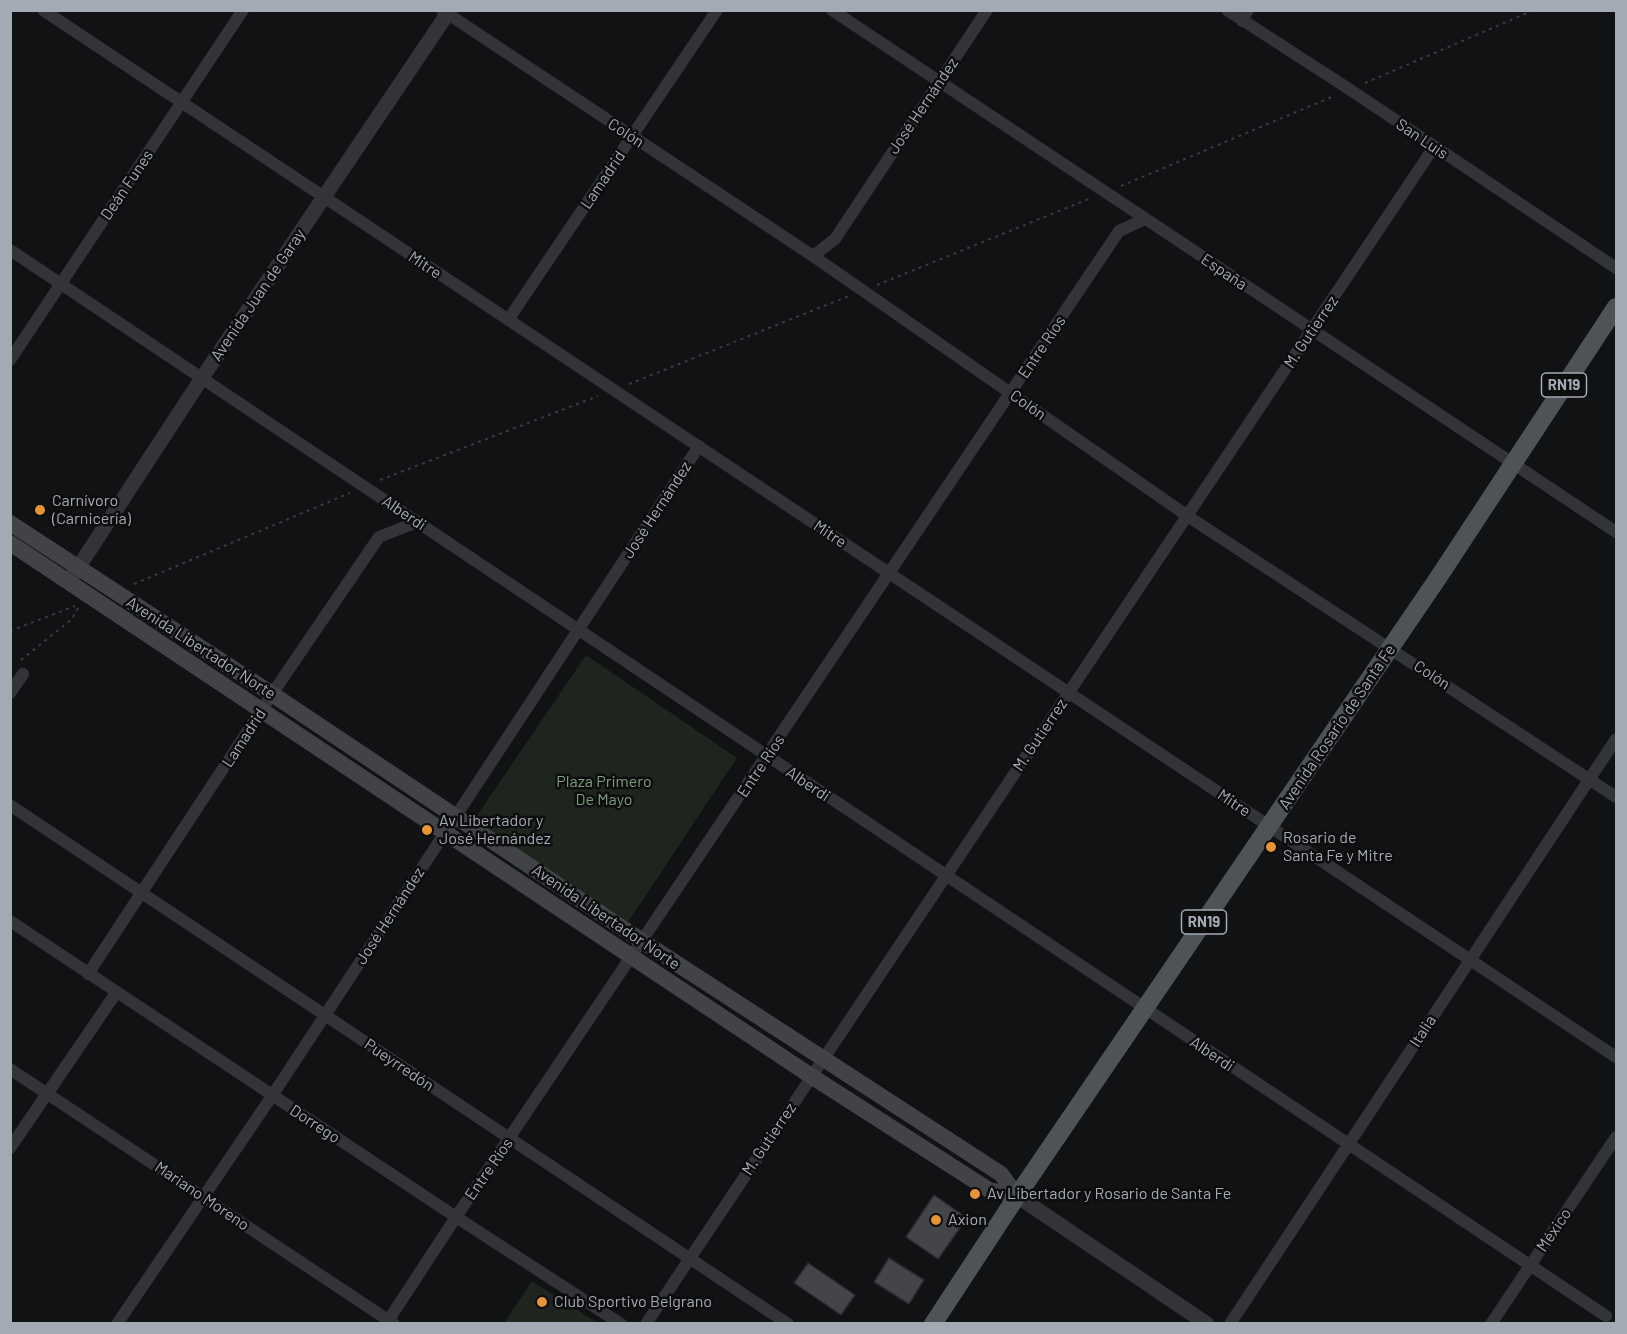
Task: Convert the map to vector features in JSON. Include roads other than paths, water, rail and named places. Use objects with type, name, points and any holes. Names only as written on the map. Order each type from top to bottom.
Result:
[{"type":"main road","name":"Avenida Rosario de Santa Fe","points":[[933,1323],[1617,307]]},
{"type":"main road","name":"Avenida Libertador Norte","points":[[10,523],[73,574],[262,710],[445,833],[812,1076],[989,1190],[1017,1196]]},
{"type":"main road","name":"Avenida Libertador Norte","points":[[10,543],[114,592],[272,694],[642,941],[1000,1174],[1017,1196]]},
{"type":"street","name":"Mitre","points":[[43,10],[1617,1058]]},
{"type":"street","name":"Deán Funes","points":[[10,360],[243,10]]},
{"type":"street","name":"Lamadrid","points":[[508,320],[717,10]]},
{"type":"street","name":"España","points":[[832,10],[1617,532]]},
{"type":"street","name":"José Hernández","points":[[813,256],[835,239],[987,10]]},
{"type":"street","name":"San Luis","points":[[1227,10],[1245,16],[1434,147],[1617,268]]},
{"type":"street","name":"Colón","points":[[447,12],[863,290],[1188,516],[1617,796]]},
{"type":"street","name":"Avenida Juan de Garay","points":[[73,574],[447,12]]},
{"type":"street","name":"M. Gutierrez","points":[[646,1323],[1434,147]]},
{"type":"street","name":"Entre Ríos","points":[[390,1322],[456,1217],[1119,231],[1144,219]]},
{"type":"street","name":"Alberdi","points":[[10,250],[1606,1317]]},
{"type":"street","name":"José Hernández","points":[[117,1323],[272,1096],[699,446]]},
{"type":"street","name":"Lamadrid","points":[[88,974],[272,694],[379,537],[417,522]]},
{"type":"street","points":[[10,693],[23,674]]},
{"type":"street","name":"Italia","points":[[1230,1323],[1617,739]]},
{"type":"street","name":"Pueyrredón","points":[[10,805],[788,1323]]},
{"type":"street","name":"Dorrego","points":[[10,921],[272,1096],[621,1323]]},
{"type":"street","points":[[10,1148],[116,993]]},
{"type":"street","name":"Mariano Moreno","points":[[10,1069],[390,1322]]},
{"type":"street","name":"México","points":[[1491,1323],[1617,1137]]},
{"type":"street","name":"Avenida Libertador Norte","points":[[1017,1196],[1207,1323]]},
{"type":"place","name":"Carnívoro (Carnicería)","points":[[40,510]]},
{"type":"place","name":"Av Libertador y José Hernández","points":[[427,830]]},
{"type":"place","name":"Rosario de Santa Fe y Mitre","points":[[1271,847]]},
{"type":"place","name":"Av Libertador y Rosario de Santa Fe","points":[[975,1194]]},
{"type":"place","name":"Axion","points":[[936,1220]]},
{"type":"place","name":"Club Sportivo Belgrano","points":[[542,1302]]},
{"type":"park label","name":"Plaza Primero De Mayo","points":[[604,791]]}]
